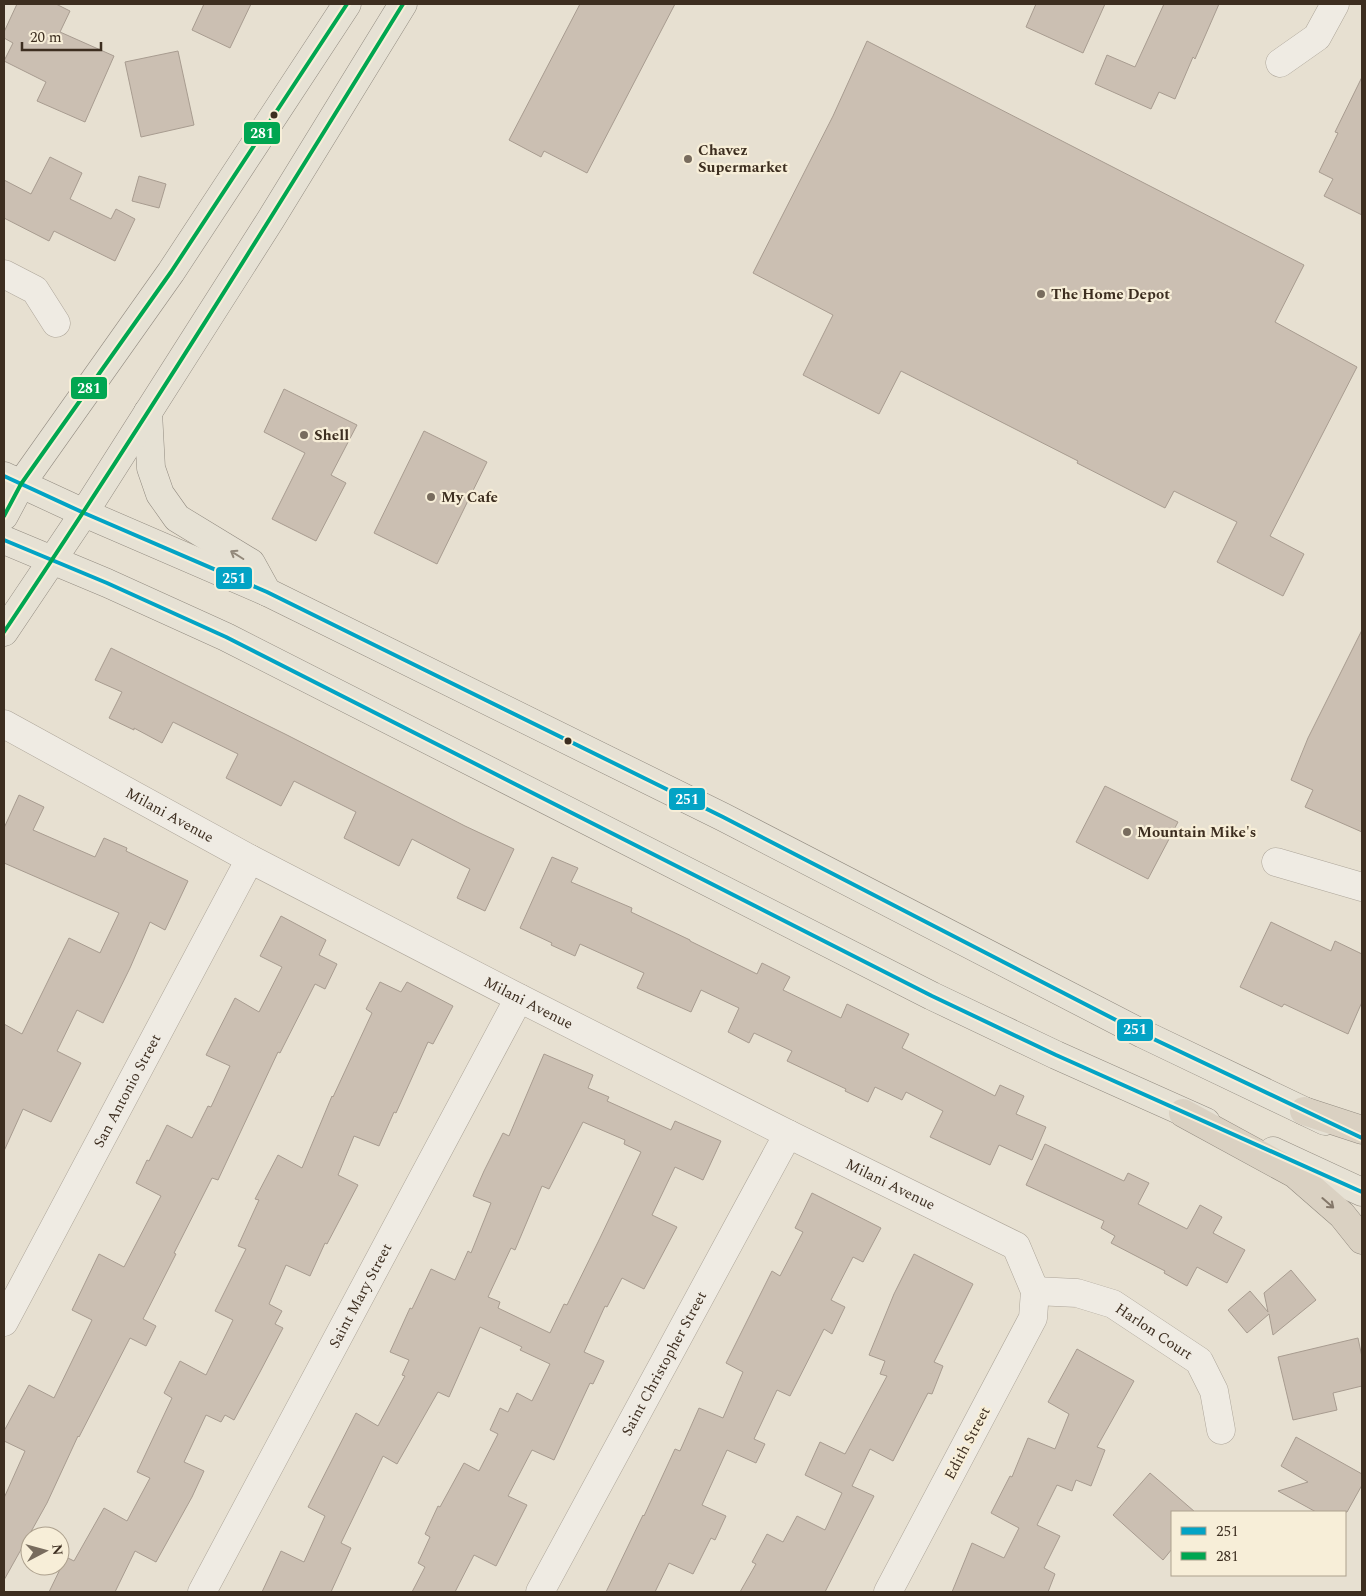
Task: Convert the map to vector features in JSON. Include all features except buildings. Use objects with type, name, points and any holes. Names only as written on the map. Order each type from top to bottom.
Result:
[{"type":"highway","points":[[1304,1111],[1362,1130]]},
{"type":"highway","points":[[1183,1112],[1295,1174],[1342,1215],[1362,1240]]},
{"type":"main road","points":[[4,516],[12,480],[171,272],[347,4]]},
{"type":"main road","points":[[4,632],[84,513],[271,219],[402,4]]},
{"type":"main road","points":[[148,412],[151,468],[160,494],[178,518],[251,563],[267,592]]},
{"type":"main road","points":[[12,480],[267,592],[722,817],[1143,1034],[1362,1138]]},
{"type":"main road","points":[[4,540],[107,583],[226,637],[932,996],[1056,1055],[1362,1192]]},
{"type":"street","points":[[1280,63],[1318,37],[1335,4]]},
{"type":"street","points":[[4,274],[35,290],[56,323]]},
{"type":"street","name":"Milani Avenue","points":[[4,724],[250,859],[519,998],[788,1134],[1016,1246],[1035,1292]]},
{"type":"street","name":"San Antonio Street","points":[[4,1322],[250,859]]},
{"type":"street","points":[[1276,862],[1362,887]]},
{"type":"street","name":"Saint Mary Street","points":[[202,1592],[519,998]]},
{"type":"street","name":"Saint Christopher Street","points":[[540,1592],[788,1134]]},
{"type":"street","name":"Harlon Court","points":[[1035,1292],[1077,1293],[1113,1304],[1199,1361],[1214,1391],[1221,1430]]},
{"type":"street","name":"Edith Street","points":[[888,1592],[1033,1318],[1035,1292]]},
{"type":"transit line","name":"281","points":[[4,516],[21,484],[171,272],[347,4]]},
{"type":"transit line","name":"281","points":[[4,632],[157,398],[403,4]]},
{"type":"transit line","name":"251","points":[[4,476],[84,513],[267,592],[723,817],[1143,1034],[1362,1138]]},
{"type":"transit line","name":"251","points":[[4,540],[107,583],[226,637],[932,996],[1056,1055],[1362,1192]]},
{"type":"place","name":"Chavez Supermarket","points":[[688,159]]},
{"type":"place","name":"The Home Depot","points":[[1041,294]]},
{"type":"place","name":"Shell","points":[[304,435]]},
{"type":"place","name":"My Cafe","points":[[431,497]]},
{"type":"place","name":"Mountain Mike's","points":[[1127,832]]}]
